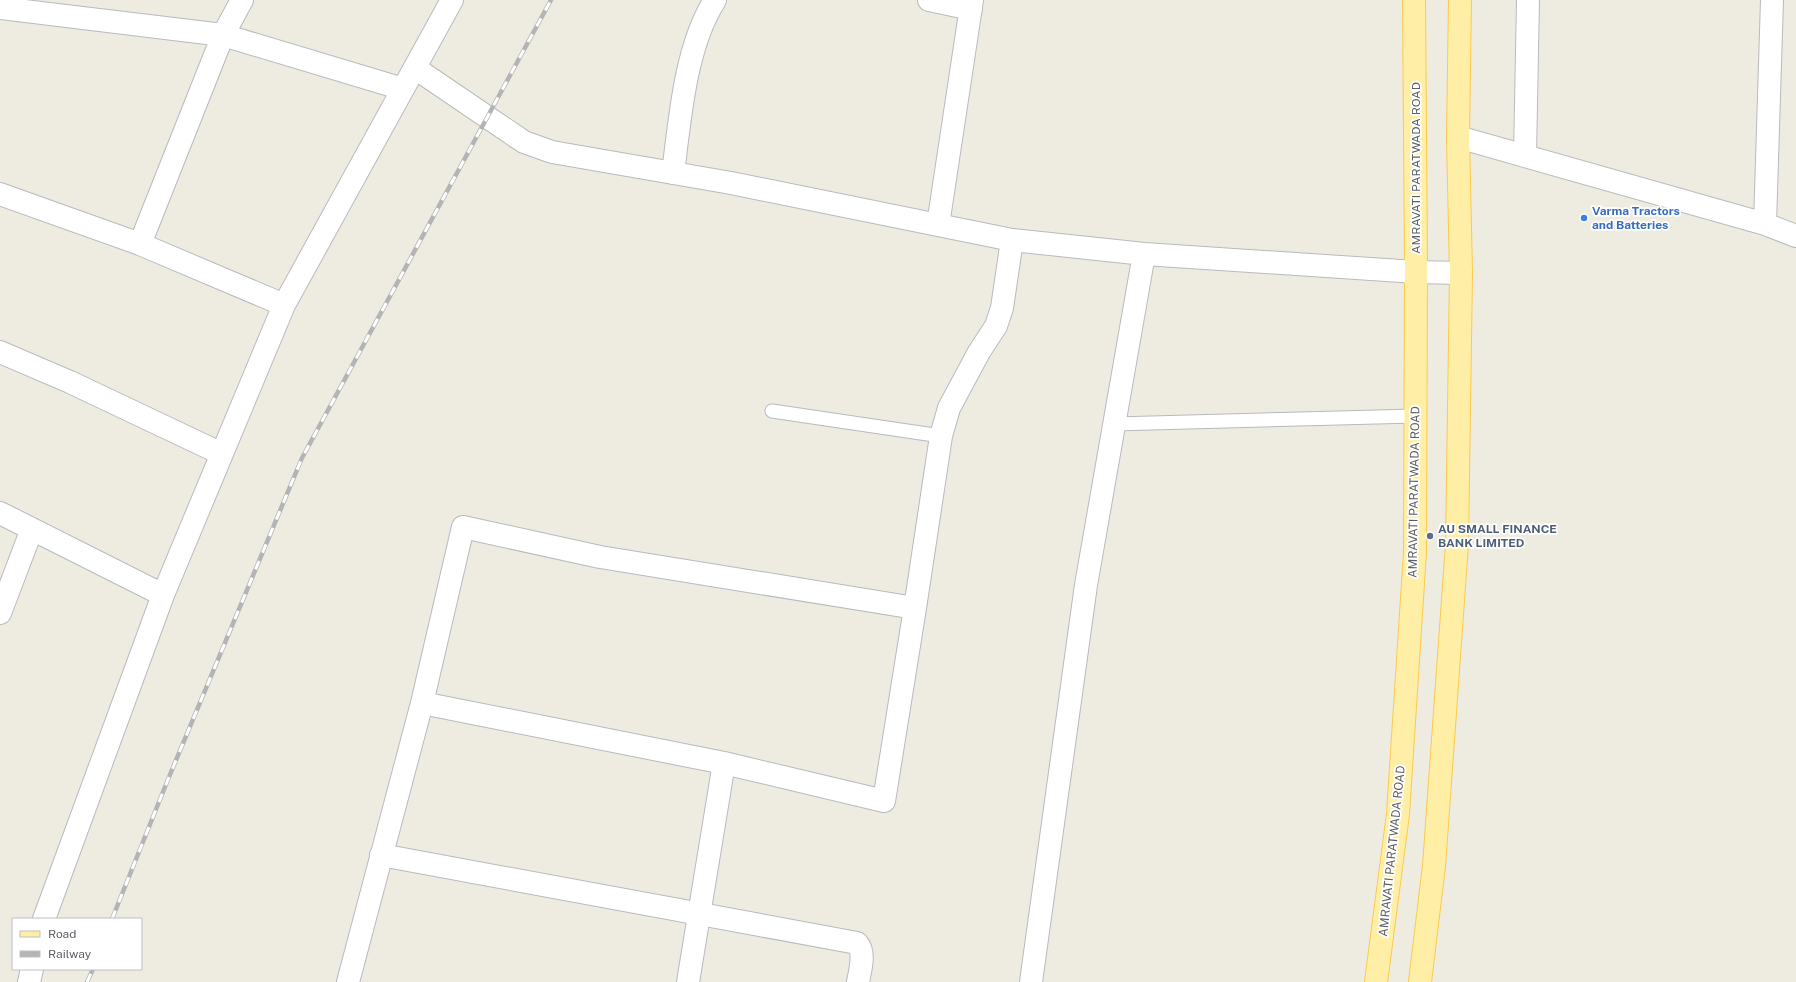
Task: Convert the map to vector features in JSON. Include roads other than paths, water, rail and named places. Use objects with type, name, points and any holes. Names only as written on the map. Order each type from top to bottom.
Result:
[{"type":"main road","name":"AMRAVATI PARATWADA ROAD","points":[[1376,982],[1398,814],[1415,552],[1416,272],[1414,0]]},
{"type":"main road","points":[[1420,982],[1434,866],[1457,544],[1461,274],[1458,137],[1460,0]]},
{"type":"street","points":[[140,244],[223,35],[242,0]]},
{"type":"street","points":[[44,918],[163,595],[284,306],[452,0]]},
{"type":"street","points":[[673,173],[683,95],[693,53],[708,12],[715,0]]},
{"type":"street","points":[[929,0],[972,4],[938,225]]},
{"type":"street","points":[[1525,156],[1528,0]]},
{"type":"street","points":[[1765,224],[1772,0]]},
{"type":"street","points":[[0,8],[223,35],[403,89]]},
{"type":"street","points":[[415,68],[524,142],[552,152],[731,183],[1012,240],[1144,254],[1461,274]]},
{"type":"street","points":[[1458,137],[1765,224],[1796,236]]},
{"type":"street","points":[[0,194],[140,244],[284,306]]},
{"type":"street","points":[[422,703],[724,763],[884,801],[941,436],[949,408],[979,352],[996,326],[1002,308],[1012,240]]},
{"type":"street","points":[[1031,982],[1086,585],[1144,254]]},
{"type":"street","points":[[0,352],[70,382],[222,454]]},
{"type":"street","points":[[0,512],[163,595]]},
{"type":"street","points":[[348,982],[422,703],[463,527],[600,557],[915,608]]},
{"type":"street","points":[[0,613],[32,529]]},
{"type":"street","points":[[688,982],[724,763]]},
{"type":"street","points":[[381,854],[857,943],[861,948],[862,954],[858,982]]},
{"type":"street","points":[[29,982],[32,970]]},
{"type":"lane","points":[[772,411],[941,436]]},
{"type":"lane","points":[[1114,424],[1416,416]]},
{"type":"railway","points":[[112,918],[169,777],[302,458],[551,0]]},
{"type":"railway","points":[[87,982],[93,970]]},
{"type":"place","name":"Varma Tractors and Batteries","points":[[1584,218]]},
{"type":"place","name":"AU SMALL FINANCE BANK LIMITED","points":[[1430,536]]}]
